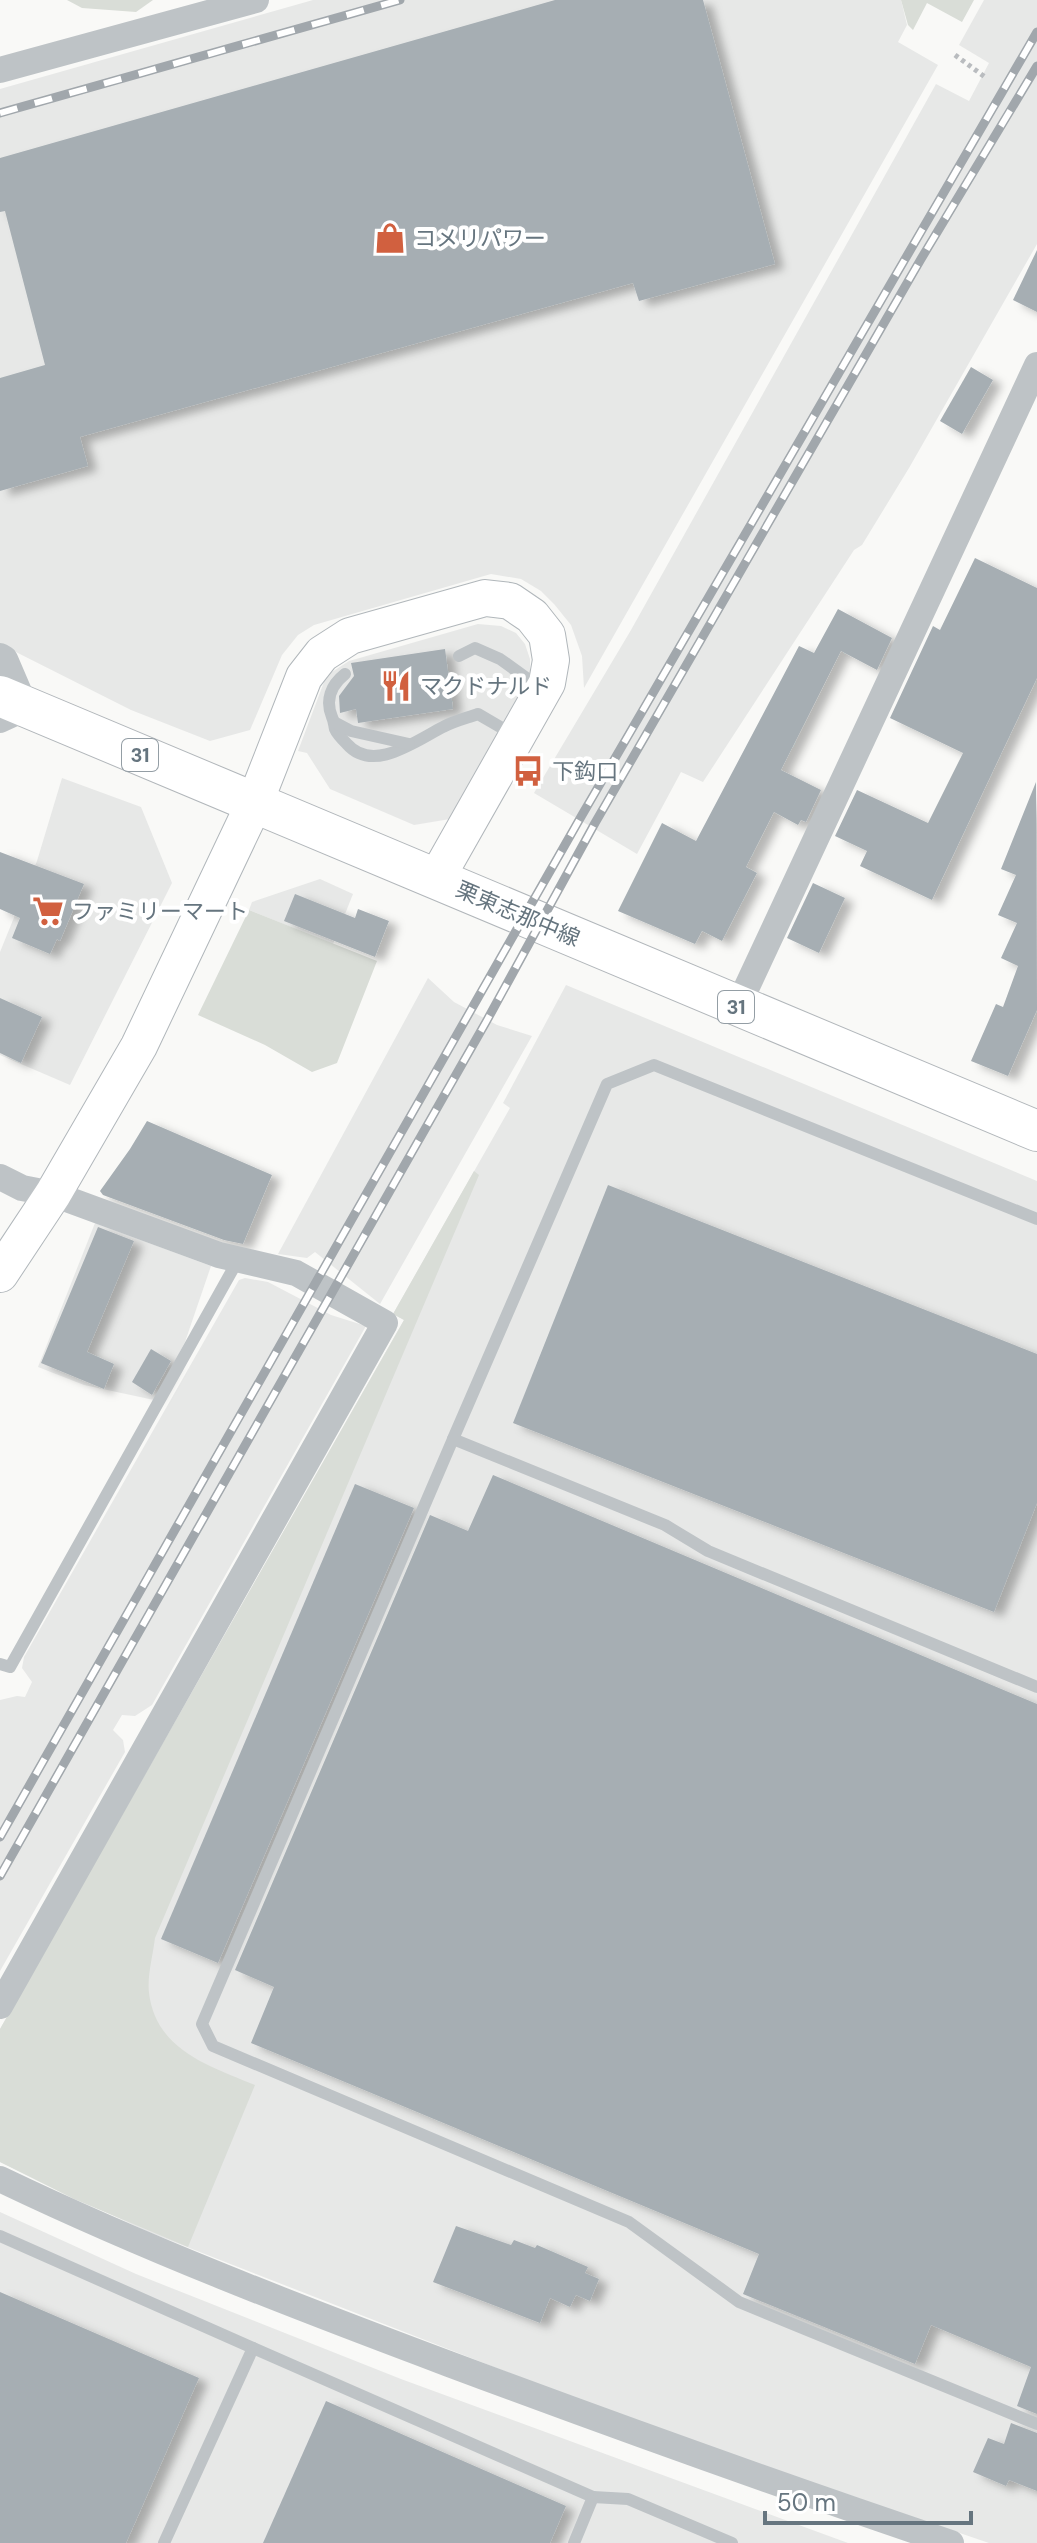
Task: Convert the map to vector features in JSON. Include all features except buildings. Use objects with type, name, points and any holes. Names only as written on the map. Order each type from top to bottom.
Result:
[{"type":"main road","name":"栗東志那中線","points":[[9,708],[255,802],[737,1008],[1037,1131]]},
{"type":"street","points":[[0,70],[256,0]]},
{"type":"street","points":[[737,1008],[1037,365]]},
{"type":"street","points":[[0,1274],[53,1194],[139,1046],[255,802],[304,677],[322,654],[350,636],[485,598],[510,601],[532,616],[547,635],[551,660],[547,683],[436,879]]},
{"type":"street","points":[[0,656],[5,659],[9,708]]},
{"type":"street","points":[[0,1177],[22,1188],[53,1194],[238,1260],[296,1273],[385,1323],[0,2006]]},
{"type":"street","points":[[0,2179],[94,2224],[329,2319],[681,2450],[951,2543]]},
{"type":"lane","points":[[459,656],[475,648],[500,659],[543,690]]},
{"type":"lane","points":[[345,674],[337,680],[328,698],[336,731],[351,749],[373,757],[396,752],[448,724],[478,714],[517,737]]},
{"type":"lane","points":[[334,722],[351,731],[409,744]]},
{"type":"lane","points":[[1037,1219],[654,1065],[607,1084],[202,2024],[213,2046],[629,2222],[739,2302],[1037,2424]]},
{"type":"lane","points":[[0,1664],[10,1667],[238,1260]]},
{"type":"lane","points":[[453,1439],[665,1525],[708,1551],[1037,1687]]},
{"type":"lane","points":[[0,2236],[593,2497],[628,2499],[732,2543]]},
{"type":"lane","points":[[164,2543],[253,2348]]},
{"type":"lane","points":[[574,2543],[593,2497]]},
{"type":"path","points":[[955,55],[985,77]]},
{"type":"shaded area","points":[[67,0],[153,0],[136,12],[82,8]]},
{"type":"shaded area","points":[[313,0],[901,0],[907,25],[898,42],[938,65],[584,688],[582,656],[571,625],[554,604],[541,591],[521,579],[491,574],[314,625],[298,635],[282,655],[250,730],[210,741],[131,710],[0,644],[0,89]]},
{"type":"shaded area","points":[[901,0],[974,0],[962,22],[927,3],[913,30],[908,25]]},
{"type":"shaded area","points":[[984,0],[1037,0],[1037,244],[862,545],[854,550],[703,782],[681,772],[637,854],[534,793],[631,630],[936,84],[969,101],[989,63],[959,45]]},
{"type":"shaded area","points":[[478,624],[501,626],[516,633],[525,644],[530,659],[530,674],[523,692],[450,819],[414,825],[330,789],[307,753],[298,751],[324,682],[332,672],[349,661]]},
{"type":"shaded area","points":[[62,778],[141,807],[172,883],[70,1085],[0,1055],[0,952],[37,861]]},
{"type":"shaded area","points":[[320,879],[353,894],[333,944],[249,910],[252,902]]},
{"type":"shaded area","points":[[249,910],[377,961],[337,1063],[312,1072],[265,1045],[198,1015]]},
{"type":"shaded area","points":[[428,978],[454,1002],[497,1025],[532,1036],[380,1304],[315,1252],[307,1258],[278,1254]]},
{"type":"shaded area","points":[[566,985],[1037,1181],[1037,2543],[989,2543],[635,2422],[146,2231],[0,2162],[0,2029],[404,1320],[393,1314],[510,1108],[503,1103]]},
{"type":"shaded area","points":[[474,1171],[479,1175],[155,1938],[149,1993],[162,2029],[173,2042],[203,2063],[255,2085],[188,2247],[74,2199],[0,2162],[0,2029],[404,1320],[393,1314]]},
{"type":"shaded area","points":[[95,1223],[211,1266],[185,1342],[154,1400],[84,1385],[38,1367]]},
{"type":"shaded area","points":[[245,1278],[268,1282],[331,1315],[366,1326],[152,1705],[135,1716],[122,1715],[113,1730],[123,1740],[125,1752],[0,1971],[0,1700],[25,1697],[32,1682],[22,1668],[24,1657],[239,1280]]},
{"type":"shaded area","points":[[0,2212],[136,2274],[401,2379],[848,2543],[0,2543]]},
{"type":"railway","points":[[0,113],[400,0]]},
{"type":"railway","points":[[0,1837],[582,815],[1037,32]]},
{"type":"railway","points":[[0,1876],[486,1022],[595,823],[921,259],[1037,66]]},
{"type":"place","name":"コメリパワー","points":[[390,238]]},
{"type":"place","name":"マクドナルド","points":[[396,686]]},
{"type":"place","name":"下鈎口","points":[[528,771]]},
{"type":"place","name":"ファミリーマート","points":[[48,911]]}]
